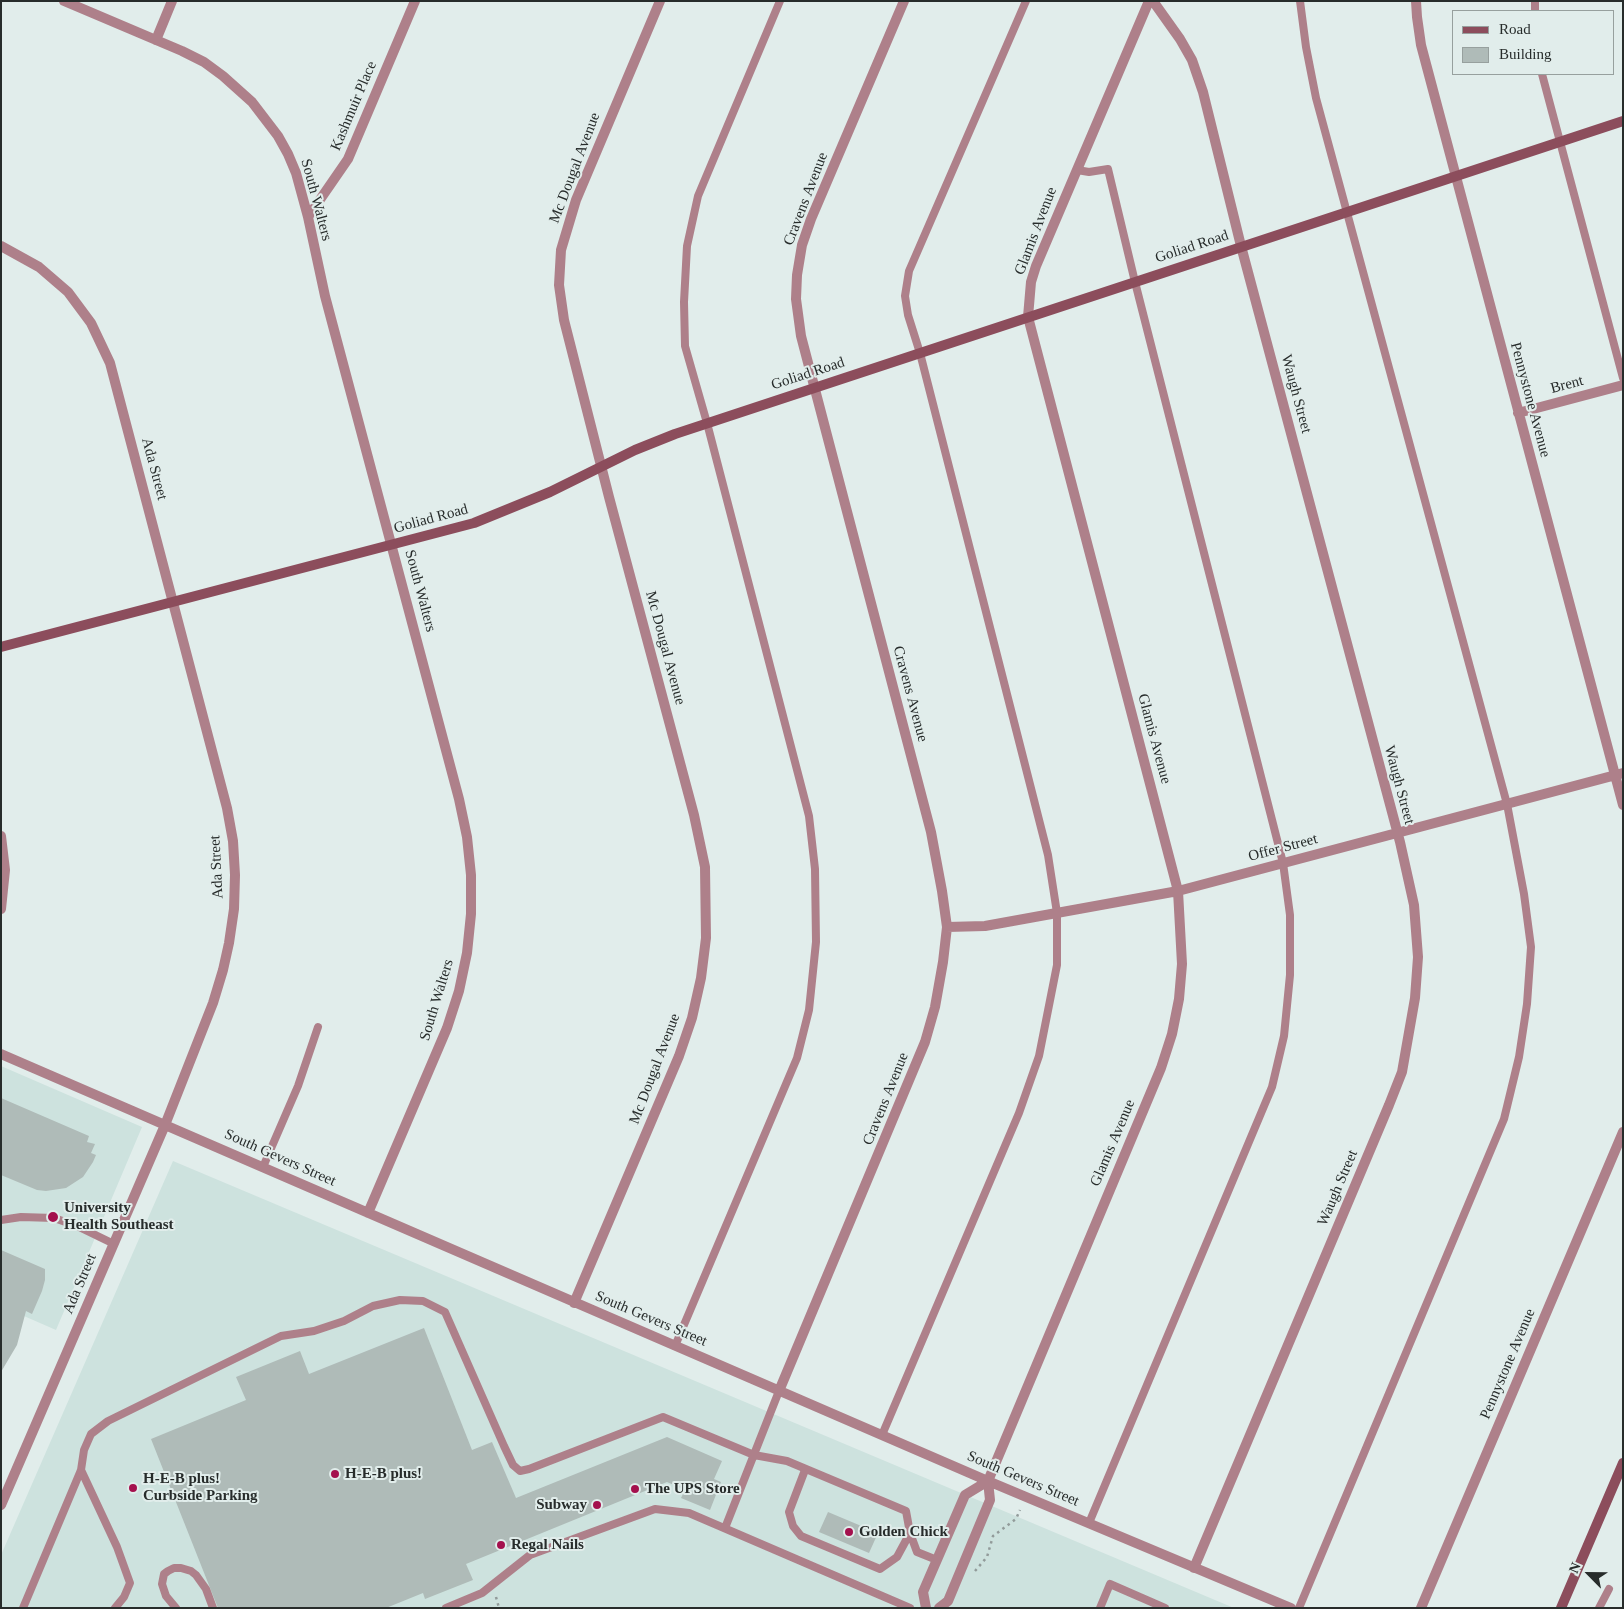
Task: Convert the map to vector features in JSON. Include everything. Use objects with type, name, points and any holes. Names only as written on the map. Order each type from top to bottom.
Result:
[{"type":"main road","name":"Goliad Road","points":[[1,647],[474,523],[506,511],[643,447],[707,423],[1623,121]]},
{"type":"main road","points":[[1560,1608],[1623,1463]]},
{"type":"street","name":"South Walters","points":[[64,1],[204,62],[252,102],[278,136],[288,154],[296,174],[308,217],[325,296],[459,799],[467,837],[471,875],[471,914],[459,991],[447,1028],[368,1213]]},
{"type":"street","points":[[156,40],[172,1]]},
{"type":"street","name":"Kashmuir Place","points":[[308,217],[348,159],[415,1]]},
{"type":"street","name":"Mc Dougal Avenue","points":[[574,1303],[679,1056],[692,1018],[701,978],[706,938],[705,867],[694,815],[602,467],[561,303],[559,285],[561,250],[576,200],[660,1]]},
{"type":"street","name":"Cravens Avenue","points":[[780,1391],[925,1042],[935,1007],[947,927],[931,832],[798,318],[797,275],[802,245],[811,219],[904,1]]},
{"type":"street","name":"Glamis Avenue","points":[[988,1481],[1164,1059],[1173,1025],[1181,973],[1178,891],[1028,317],[1031,282],[1036,266],[1151,1]]},
{"type":"street","name":"Waugh Street","points":[[1151,1],[1180,39],[1192,60],[1203,92],[1241,246],[1414,905],[1418,957],[1416,998],[1402,1072],[1194,1568]]},
{"type":"street","name":"Pennystone Avenue","points":[[1416,1],[1421,45],[1518,413],[1619,775],[1623,805]]},
{"type":"street","name":"Ada Street","points":[[1,246],[39,267],[54,279],[80,307],[100,340],[110,363],[227,808],[233,841],[235,875],[234,909],[223,970],[213,1003],[165,1125],[1,1505]]},
{"type":"street","name":"Brent","points":[[1518,413],[1623,385]]},
{"type":"street","name":"Offer Street","points":[[947,927],[985,926],[1178,891],[1619,775]]},
{"type":"street","points":[[1,836],[5,870],[1,909]]},
{"type":"street","name":"South Gevers Street","points":[[1,1054],[988,1481],[1291,1608]]},
{"type":"street","name":"Pennystone Avenue","points":[[1421,1608],[1623,1132]]},
{"type":"street","points":[[926,1608],[923,1592],[965,1495],[988,1481],[990,1500],[948,1601],[939,1608]]},
{"type":"lane","points":[[675,1346],[797,1058],[809,1010],[816,942],[815,869],[810,816],[685,346],[684,302],[687,246],[698,196],[780,1]]},
{"type":"lane","points":[[882,1435],[1019,1113],[1038,1056],[1057,965],[1057,913],[1048,855],[920,353],[908,315],[905,296],[909,271],[1026,1]]},
{"type":"lane","points":[[1299,1608],[1504,1120],[1519,1058],[1527,1004],[1531,947],[1524,894],[1506,804],[1316,98],[1306,47],[1300,1]]},
{"type":"lane","points":[[1542,75],[1623,378]]},
{"type":"lane","points":[[1077,170],[1088,172],[1108,169],[1283,863],[1290,914],[1290,975],[1284,1036],[1272,1087],[1089,1523]]},
{"type":"lane","points":[[262,1167],[298,1086],[318,1027]]},
{"type":"lane","points":[[1,1220],[21,1216],[54,1218],[77,1226],[114,1244]]},
{"type":"lane","points":[[23,1608],[81,1470],[84,1450],[91,1434],[108,1421],[281,1336],[314,1331],[344,1321],[374,1306],[400,1300],[423,1301],[445,1312],[504,1446],[513,1465],[520,1471],[663,1417],[754,1455],[787,1462],[906,1511],[910,1533],[917,1552],[937,1560]]},
{"type":"lane","points":[[724,1528],[780,1391]]},
{"type":"lane","points":[[81,1470],[117,1547],[130,1583],[124,1597],[115,1608]]},
{"type":"lane","points":[[805,1470],[789,1512],[793,1526],[801,1536],[880,1568],[897,1557],[910,1533]]},
{"type":"lane","points":[[446,1608],[482,1593],[530,1555],[655,1509],[689,1513],[910,1608]]},
{"type":"lane","points":[[176,1608],[166,1596],[162,1584],[164,1574],[174,1568],[191,1571],[196,1575],[206,1589],[213,1608]]},
{"type":"lane","points":[[1100,1608],[1110,1584],[1166,1608]]},
{"type":"lane","points":[[1599,1608],[1609,1589]]},
{"type":"path","points":[[973,1574],[986,1557],[993,1536],[1016,1519],[1020,1510]]},
{"type":"shaded area","name":"University Health Southeast","points":[[1,1066],[142,1127],[56,1330],[1,1306]]},
{"type":"shaded area","points":[[173,1161],[1234,1608],[1,1608],[1,1555]]},
{"type":"building","points":[[1,1098],[89,1136],[87,1142],[95,1144],[91,1153],[96,1155],[83,1177],[66,1188],[46,1191],[37,1190],[1,1175]]},
{"type":"building","points":[[1,1250],[45,1269],[45,1280],[32,1314],[26,1311],[17,1345],[1,1372]]},
{"type":"building","name":"H-E-B plus!","points":[[424,1328],[472,1450],[492,1442],[516,1498],[667,1437],[722,1461],[714,1479],[721,1482],[710,1510],[681,1498],[685,1490],[667,1482],[466,1564],[473,1580],[425,1599],[423,1593],[386,1608],[218,1608],[151,1439],[246,1400],[236,1377],[300,1351],[309,1374]]},
{"type":"building","name":"Golden Chick","points":[[828,1512],[878,1533],[869,1553],[819,1532]]},
{"type":"place","name":"University Health Southeast","points":[[53,1217]]},
{"type":"place","name":"H-E-B plus!","points":[[335,1474]]},
{"type":"place","name":"H-E-B plus! Curbside Parking","points":[[133,1488]]},
{"type":"place","name":"The UPS Store","points":[[635,1489]]},
{"type":"place","name":"Subway","points":[[597,1505]]},
{"type":"place","name":"Golden Chick","points":[[849,1532]]},
{"type":"place","name":"Regal Nails","points":[[501,1545]]}]
